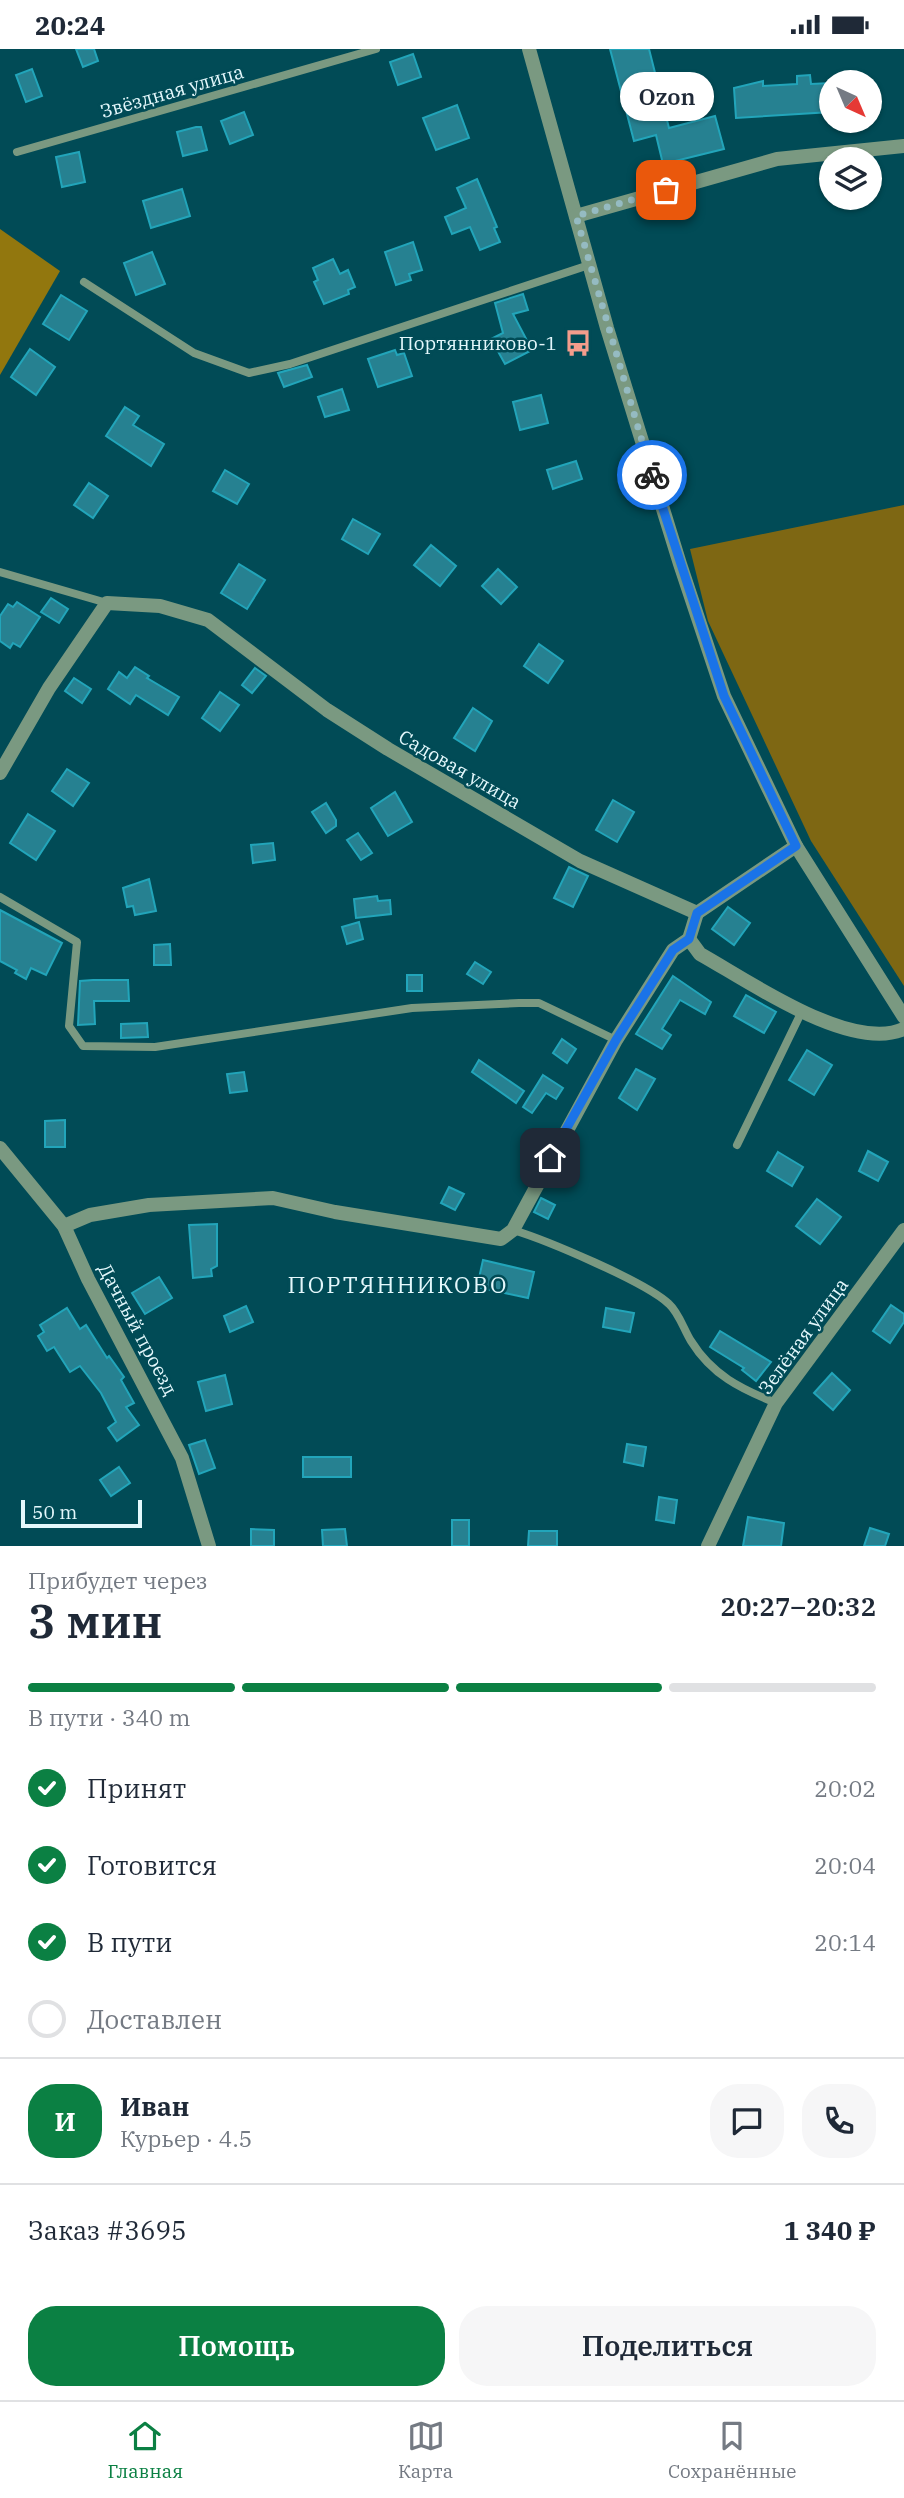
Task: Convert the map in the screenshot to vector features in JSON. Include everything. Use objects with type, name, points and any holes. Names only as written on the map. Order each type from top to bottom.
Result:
[{"type":"street","points":[[529,49],[589,265],[680,564],[724,696],[796,846],[904,1017]]},
{"type":"street","points":[[576,216],[777,159],[904,146]]},
{"type":"street","points":[[0,773],[50,688],[107,603]]},
{"type":"street","name":"Садовая улица","points":[[107,603],[160,606],[208,619],[327,710],[388,749],[580,861],[697,913]]},
{"type":"street","points":[[64,1226],[90,1215],[149,1205],[273,1198],[335,1212],[507,1235],[616,1040],[673,950],[689,939],[697,913],[796,846]]},
{"type":"street","points":[[689,939],[700,954],[802,1011],[857,1031],[892,1035],[904,1030]]},
{"type":"street","name":"Дачный проезд","points":[[0,1148],[64,1226],[88,1279],[182,1458],[209,1546]]},
{"type":"street","name":"Зелёная улица","points":[[708,1546],[776,1403],[904,1230]]},
{"type":"lane","name":"Звёздная улица","points":[[17,152],[376,49]]},
{"type":"lane","points":[[84,282],[194,353],[248,373],[290,364],[589,265]]},
{"type":"lane","points":[[0,572],[107,603]]},
{"type":"lane","points":[[0,897],[78,942],[69,1026],[83,1046],[155,1048],[412,1008],[519,1003],[539,1003],[616,1040]]},
{"type":"lane","points":[[737,1145],[802,1011]]},
{"type":"lane","points":[[507,1235],[553,1245],[645,1287],[670,1304],[702,1358],[734,1386],[776,1403]]},
{"type":"shaded area","points":[[0,229],[60,271],[0,375]]},
{"type":"shaded area","points":[[904,505],[904,986],[811,841],[708,621],[690,549]]},
{"type":"building","points":[[76,49],[94,49],[98,61],[83,67]]},
{"type":"building","points":[[610,49],[649,49],[669,128],[715,116],[724,149],[663,164],[656,135],[634,141]]},
{"type":"building","points":[[413,54],[421,77],[398,85],[390,62]]},
{"type":"building","points":[[32,69],[42,96],[26,102],[16,75]]},
{"type":"building","points":[[810,75],[811,84],[819,84],[819,113],[736,118],[734,88],[763,81],[763,86],[797,84],[797,76]]},
{"type":"building","points":[[457,105],[469,138],[436,150],[423,118]]},
{"type":"building","points":[[244,112],[253,135],[230,144],[221,121]]},
{"type":"building","points":[[201,127],[207,150],[183,156],[177,132]]},
{"type":"building","points":[[79,152],[85,182],[62,187],[56,157]]},
{"type":"building","points":[[477,179],[497,227],[494,228],[500,242],[480,250],[470,227],[452,234],[445,217],[466,208],[457,188]]},
{"type":"building","points":[[182,189],[190,216],[151,228],[143,201]]},
{"type":"building","points":[[413,242],[422,270],[409,274],[411,280],[396,285],[385,252]]},
{"type":"building","points":[[152,252],[165,284],[136,295],[124,263]]},
{"type":"building","points":[[333,259],[340,274],[348,270],[355,287],[348,290],[349,294],[324,304],[314,282],[318,280],[313,268]]},
{"type":"building","points":[[523,294],[528,310],[513,314],[532,350],[505,364],[491,339],[503,333],[495,303]]},
{"type":"building","points":[[61,295],[87,311],[69,340],[43,324]]},
{"type":"building","points":[[30,349],[55,367],[36,395],[11,377]]},
{"type":"building","points":[[395,350],[397,355],[404,353],[412,376],[378,387],[368,359]]},
{"type":"building","points":[[307,365],[312,377],[284,387],[278,373]]},
{"type":"building","points":[[342,389],[349,410],[325,417],[318,397]]},
{"type":"building","points":[[541,395],[548,423],[520,430],[513,402]]},
{"type":"building","points":[[125,407],[139,416],[133,425],[164,444],[151,466],[106,436]]},
{"type":"building","points":[[576,461],[582,479],[553,489],[547,470]]},
{"type":"building","points":[[225,470],[249,484],[237,504],[213,491]]},
{"type":"building","points":[[89,483],[108,496],[93,518],[74,505]]},
{"type":"building","points":[[353,519],[380,534],[368,554],[342,539]]},
{"type":"building","points":[[431,545],[456,566],[440,586],[414,565]]},
{"type":"building","points":[[239,564],[265,580],[247,609],[221,593]]},
{"type":"building","points":[[498,569],[517,587],[501,604],[482,586]]},
{"type":"building","points":[[51,598],[68,609],[59,623],[41,612]]},
{"type":"building","points":[[17,602],[40,617],[20,647],[13,643],[10,648],[0,641],[0,616],[8,604],[13,607]]},
{"type":"building","points":[[539,644],[563,661],[548,683],[524,666]]},
{"type":"building","points":[[135,667],[149,676],[147,678],[179,697],[168,715],[136,695],[130,704],[108,689],[119,672],[127,678]]},
{"type":"building","points":[[255,668],[266,676],[252,693],[242,685]]},
{"type":"building","points":[[74,678],[91,689],[82,703],[65,691]]},
{"type":"building","points":[[220,692],[239,705],[220,731],[202,718]]},
{"type":"building","points":[[473,708],[492,721],[475,751],[454,738]]},
{"type":"building","points":[[67,769],[89,783],[73,806],[52,791]]},
{"type":"building","points":[[395,792],[412,822],[388,836],[371,808]]},
{"type":"building","points":[[613,800],[634,812],[617,842],[596,830]]},
{"type":"building","points":[[326,803],[336,820],[336,826],[326,833],[312,812]]},
{"type":"building","points":[[28,814],[55,831],[36,860],[10,843]]},
{"type":"building","points":[[358,833],[372,853],[361,860],[347,840]]},
{"type":"building","points":[[273,843],[275,860],[253,863],[251,845]]},
{"type":"building","points":[[569,867],[588,876],[573,907],[554,898]]},
{"type":"building","points":[[149,879],[156,911],[135,915],[133,906],[127,907],[123,888]]},
{"type":"building","points":[[377,896],[378,901],[390,900],[391,914],[356,918],[354,899]]},
{"type":"building","points":[[728,907],[750,923],[734,945],[712,929]]},
{"type":"building","points":[[0,910],[62,943],[46,975],[31,968],[26,979],[15,973],[17,970],[0,961]]},
{"type":"building","points":[[359,922],[363,939],[347,944],[342,927]]},
{"type":"building","points":[[170,944],[171,965],[154,965],[154,945]]},
{"type":"building","points":[[475,962],[491,972],[483,984],[467,974]]},
{"type":"building","points":[[407,975],[422,975],[422,991],[407,991]]},
{"type":"building","points":[[673,976],[711,1002],[705,1014],[680,1000],[662,1029],[671,1035],[662,1049],[636,1034]]},
{"type":"building","points":[[128,980],[129,1001],[94,1001],[95,1024],[78,1025],[80,981]]},
{"type":"building","points":[[746,995],[776,1012],[764,1033],[734,1016]]},
{"type":"building","points":[[147,1023],[148,1037],[121,1038],[121,1024]]},
{"type":"building","points":[[562,1039],[576,1049],[567,1063],[553,1053]]},
{"type":"building","points":[[807,1050],[832,1065],[814,1095],[789,1080]]},
{"type":"building","points":[[479,1060],[524,1091],[516,1103],[472,1072]]},
{"type":"building","points":[[636,1069],[655,1079],[637,1110],[619,1098]]},
{"type":"building","points":[[244,1072],[247,1091],[230,1093],[227,1074]]},
{"type":"building","points":[[543,1075],[563,1088],[556,1099],[546,1093],[532,1113],[523,1107]]},
{"type":"building","points":[[65,1120],[65,1147],[45,1147],[45,1121]]},
{"type":"building","points":[[868,1151],[888,1162],[878,1181],[859,1171]]},
{"type":"building","points":[[778,1152],[803,1167],[792,1186],[767,1171]]},
{"type":"building","points":[[449,1187],[464,1194],[455,1210],[441,1203]]},
{"type":"building","points":[[541,1198],[555,1205],[548,1219],[534,1212]]},
{"type":"building","points":[[817,1199],[841,1217],[820,1244],[796,1226]]},
{"type":"building","points":[[217,1224],[217,1266],[211,1269],[212,1276],[193,1278],[189,1225]]},
{"type":"building","points":[[483,1260],[534,1272],[528,1298],[477,1287]]},
{"type":"building","points":[[159,1277],[172,1298],[145,1314],[132,1293]]},
{"type":"building","points":[[891,1305],[904,1314],[904,1322],[890,1343],[873,1331]]},
{"type":"building","points":[[246,1306],[253,1322],[230,1332],[224,1316]]},
{"type":"building","points":[[67,1308],[80,1329],[86,1325],[107,1358],[109,1356],[124,1377],[121,1380],[134,1403],[126,1407],[139,1425],[117,1441],[108,1428],[116,1422],[101,1393],[80,1366],[70,1372],[54,1347],[47,1351],[38,1336],[44,1332],[40,1325]]},
{"type":"building","points":[[606,1308],[634,1313],[630,1332],[603,1327]]},
{"type":"building","points":[[720,1331],[771,1362],[756,1381],[742,1370],[744,1368],[710,1347]]},
{"type":"building","points":[[832,1373],[850,1390],[833,1410],[814,1393]]},
{"type":"building","points":[[225,1375],[232,1404],[206,1411],[198,1382]]},
{"type":"building","points":[[205,1440],[215,1468],[199,1474],[189,1445]]},
{"type":"building","points":[[627,1444],[646,1447],[643,1466],[624,1462]]},
{"type":"building","points":[[303,1457],[351,1457],[351,1477],[303,1477]]},
{"type":"building","points":[[119,1467],[130,1483],[111,1496],[100,1480]]},
{"type":"building","points":[[659,1497],[677,1500],[674,1523],[656,1520]]},
{"type":"building","points":[[748,1517],[784,1523],[781,1546],[743,1546]]},
{"type":"building","points":[[452,1520],[469,1520],[469,1546],[452,1546]]},
{"type":"building","points":[[870,1528],[889,1534],[885,1546],[864,1546]]},
{"type":"building","points":[[251,1529],[274,1530],[274,1546],[251,1546]]},
{"type":"building","points":[[345,1529],[347,1546],[323,1546],[322,1530]]},
{"type":"building","points":[[529,1531],[557,1531],[557,1546],[528,1546]]},
{"type":"way so far","points":[[652,475],[576,216],[666,190]]},
{"type":"place","name":"Ozon","points":[[666,190]]},
{"type":"place","name":"Портянниково-1","points":[[578,343]]},
{"type":"district","name":"ПОРТЯННИКОВО","points":[[398,1284]]},
{"type":"route","points":[[550,1158],[616,1040],[673,950],[689,939],[697,913],[796,846],[724,696],[652,475]]}]
